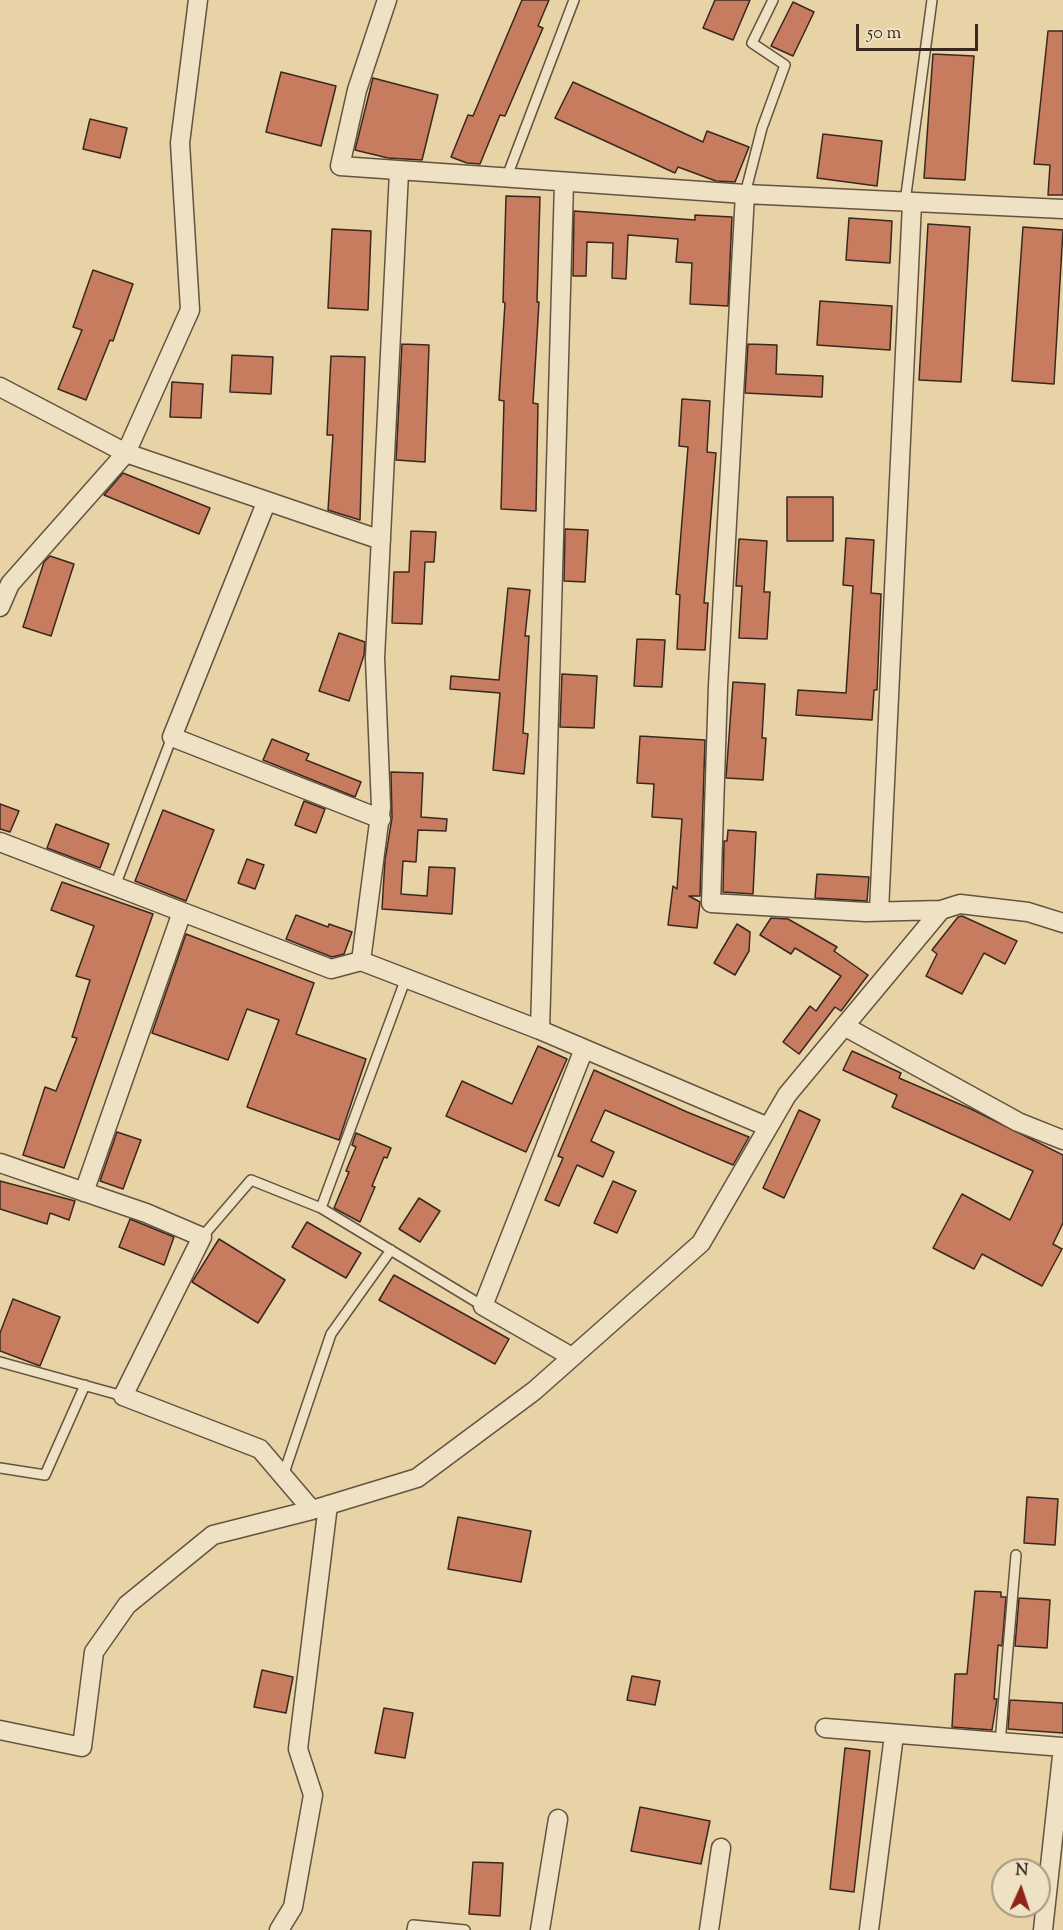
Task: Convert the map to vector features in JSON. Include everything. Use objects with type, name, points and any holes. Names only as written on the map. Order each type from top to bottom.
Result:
[{"type":"street","points":[[0,607],[10,584],[126,453],[190,310],[180,143],[198,0]]},
{"type":"street","points":[[387,0],[357,90],[340,166],[399,172],[745,194],[1063,209]]},
{"type":"street","points":[[361,961],[381,819],[375,657],[399,172]]},
{"type":"street","points":[[540,1030],[564,183]]},
{"type":"street","points":[[745,194],[718,686],[711,903],[879,911],[940,910],[960,904],[1028,912],[1063,923]]},
{"type":"street","points":[[879,911],[909,202]]},
{"type":"street","points":[[0,387],[126,453],[266,503],[381,540]]},
{"type":"street","points":[[266,503],[172,737],[381,819]]},
{"type":"street","points":[[0,842],[331,969],[361,961],[540,1030],[768,1127]]},
{"type":"street","points":[[0,1730],[82,1747],[94,1652],[127,1605],[213,1535],[320,1507],[417,1478],[534,1391],[572,1358],[701,1243],[787,1095],[940,910]]},
{"type":"street","points":[[84,1192],[182,912]]},
{"type":"street","points":[[844,1026],[1018,1122],[1063,1140]]},
{"type":"street","points":[[572,1358],[483,1306],[584,1049]]},
{"type":"street","points":[[0,1163],[146,1213],[202,1237],[123,1396],[260,1449],[283,1476],[320,1507]]},
{"type":"street","points":[[279,1930],[293,1907],[313,1795],[298,1749],[320,1507]]},
{"type":"street","points":[[825,1728],[1063,1747],[1043,1930]]},
{"type":"street","points":[[869,1930],[894,1734]]},
{"type":"street","points":[[540,1930],[558,1819]]},
{"type":"street","points":[[709,1930],[722,1848]]},
{"type":"lane","points":[[506,179],[574,0]]},
{"type":"lane","points":[[745,194],[762,128],[785,65],[752,44],[773,0]]},
{"type":"lane","points":[[909,202],[932,0]]},
{"type":"lane","points":[[115,886],[172,737]]},
{"type":"lane","points":[[321,1208],[405,978]]},
{"type":"lane","points":[[202,1237],[251,1180],[321,1208],[483,1306]]},
{"type":"lane","points":[[283,1476],[331,1334],[391,1250]]},
{"type":"lane","points":[[0,1362],[123,1396]]},
{"type":"lane","points":[[0,1468],[45,1475],[85,1385]]},
{"type":"lane","points":[[1000,1743],[1016,1555]]},
{"type":"lane","points":[[412,1930],[413,1925],[465,1930]]},
{"type":"building","points":[[522,0],[549,0],[538,26],[543,28],[505,116],[500,115],[480,164],[467,163],[451,157],[468,115],[473,116]]},
{"type":"building","points":[[715,0],[750,0],[733,40],[703,28]]},
{"type":"building","points":[[793,2],[814,12],[793,56],[771,46]]},
{"type":"building","points":[[1048,31],[1063,31],[1063,195],[1048,195],[1050,165],[1034,164]]},
{"type":"building","points":[[933,54],[974,56],[965,180],[924,178]]},
{"type":"building","points":[[281,72],[336,86],[321,146],[266,132]]},
{"type":"building","points":[[373,78],[438,95],[422,160],[388,158],[355,150]]},
{"type":"building","points":[[573,82],[703,142],[707,131],[749,147],[735,182],[716,181],[678,167],[675,173],[555,118]]},
{"type":"building","points":[[90,119],[127,128],[120,158],[83,149]]},
{"type":"building","points":[[823,134],[882,141],[877,186],[817,178]]},
{"type":"building","points":[[506,196],[540,197],[537,302],[539,302],[533,403],[538,404],[536,511],[501,509],[504,401],[499,400],[505,303],[503,302]]},
{"type":"building","points":[[574,211],[695,220],[695,215],[732,217],[728,306],[690,304],[692,263],[676,262],[678,239],[628,235],[626,279],[612,278],[613,243],[587,242],[586,276],[573,276]]},
{"type":"building","points":[[849,218],[892,221],[890,263],[846,260]]},
{"type":"building","points":[[928,224],[970,227],[961,382],[919,380]]},
{"type":"building","points":[[1023,227],[1063,230],[1054,384],[1012,381]]},
{"type":"building","points":[[332,229],[371,231],[368,310],[328,308]]},
{"type":"building","points":[[93,270],[133,284],[113,341],[110,340],[86,400],[58,389],[82,330],[73,327]]},
{"type":"building","points":[[820,301],[892,306],[890,350],[817,345]]},
{"type":"building","points":[[402,344],[429,345],[425,462],[396,460]]},
{"type":"building","points":[[748,344],[777,345],[776,374],[823,376],[822,397],[745,393]]},
{"type":"building","points":[[232,355],[273,357],[271,394],[230,392]]},
{"type":"building","points":[[331,356],[365,357],[360,520],[328,510],[333,435],[327,435]]},
{"type":"building","points":[[172,382],[203,384],[201,418],[170,417]]},
{"type":"building","points":[[682,399],[710,401],[707,452],[716,453],[704,603],[708,603],[705,650],[677,649],[680,595],[676,594],[688,447],[679,446]]},
{"type":"building","points":[[123,473],[210,508],[199,534],[104,495]]},
{"type":"building","points":[[787,497],[833,497],[833,541],[787,541]]},
{"type":"building","points":[[565,529],[588,530],[585,582],[564,581]]},
{"type":"building","points":[[411,531],[436,532],[434,562],[425,562],[422,624],[392,623],[394,572],[409,572]]},
{"type":"building","points":[[846,538],[874,540],[871,593],[881,594],[877,690],[874,690],[872,720],[796,715],[798,690],[846,693],[853,586],[843,585]]},
{"type":"building","points":[[739,539],[767,541],[764,592],[770,592],[767,639],[739,638],[742,586],[736,586]]},
{"type":"building","points":[[50,556],[74,564],[51,636],[23,627],[44,562]]},
{"type":"building","points":[[508,588],[530,590],[525,636],[529,636],[523,733],[528,734],[524,774],[493,770],[500,693],[450,689],[451,676],[499,680]]},
{"type":"building","points":[[339,633],[365,642],[364,655],[349,701],[319,691]]},
{"type":"building","points":[[637,639],[665,640],[662,687],[634,686]]},
{"type":"building","points":[[562,674],[597,676],[594,728],[560,727]]},
{"type":"building","points":[[733,682],[765,684],[762,738],[766,738],[763,780],[726,778]]},
{"type":"building","points":[[640,736],[705,740],[700,896],[689,896],[700,902],[697,928],[668,925],[673,886],[677,889],[682,819],[652,817],[654,784],[637,783]]},
{"type":"building","points":[[272,739],[309,754],[306,760],[361,782],[355,797],[263,760]]},
{"type":"building","points":[[391,772],[423,773],[421,817],[447,819],[446,831],[418,830],[416,862],[403,861],[401,894],[427,896],[429,867],[455,868],[452,914],[382,909],[385,860],[392,818]]},
{"type":"building","points":[[304,801],[325,809],[316,833],[295,825]]},
{"type":"building","points":[[0,804],[19,811],[10,832],[0,829]]},
{"type":"building","points":[[163,810],[214,830],[186,901],[135,881]]},
{"type":"building","points":[[56,824],[109,844],[100,868],[47,848]]},
{"type":"building","points":[[728,830],[756,832],[753,894],[723,892],[724,841],[727,841]]},
{"type":"building","points":[[247,859],[264,865],[255,889],[238,883]]},
{"type":"building","points":[[817,874],[869,877],[867,901],[815,898]]},
{"type":"building","points":[[62,882],[153,914],[64,1168],[23,1155],[45,1087],[56,1091],[77,1038],[72,1037],[90,980],[76,976],[94,926],[51,910]]},
{"type":"building","points":[[296,915],[328,927],[329,924],[352,932],[344,954],[332,957],[286,939]]},
{"type":"building","points":[[962,916],[1017,941],[1005,964],[984,953],[962,994],[926,976],[937,954],[932,950],[958,917]]},
{"type":"building","points":[[771,918],[788,919],[837,947],[834,951],[868,975],[841,1011],[835,1007],[799,1054],[783,1042],[810,1006],[816,1011],[841,976],[795,948],[791,954],[760,935]]},
{"type":"building","points":[[737,924],[750,932],[749,951],[735,975],[714,963]]},
{"type":"building","points":[[186,934],[314,983],[296,1034],[366,1059],[339,1140],[247,1107],[279,1020],[247,1009],[228,1060],[152,1033]]},
{"type":"building","points":[[538,1046],[567,1059],[526,1152],[446,1116],[462,1081],[512,1104]]},
{"type":"building","points":[[852,1051],[901,1073],[899,1078],[971,1109],[1063,1155],[1063,1223],[1053,1244],[1062,1249],[1042,1286],[982,1254],[974,1269],[933,1248],[962,1194],[1010,1220],[1033,1171],[892,1107],[897,1095],[843,1070]]},
{"type":"building","points":[[594,1070],[749,1137],[733,1165],[605,1110],[591,1141],[614,1152],[603,1177],[577,1165],[559,1206],[545,1200],[563,1158],[558,1156]]},
{"type":"building","points":[[799,1110],[820,1120],[784,1198],[763,1188]]},
{"type":"building","points":[[117,1132],[141,1140],[123,1189],[100,1181]]},
{"type":"building","points":[[356,1133],[391,1148],[387,1158],[384,1157],[372,1186],[375,1187],[360,1222],[334,1208],[349,1172],[346,1171],[356,1147],[352,1145]]},
{"type":"building","points":[[0,1181],[75,1201],[69,1220],[50,1213],[47,1224],[0,1209]]},
{"type":"building","points":[[613,1181],[636,1191],[617,1233],[594,1223]]},
{"type":"building","points":[[419,1198],[440,1211],[420,1242],[399,1229]]},
{"type":"building","points":[[130,1219],[174,1237],[164,1265],[119,1247]]},
{"type":"building","points":[[307,1222],[361,1253],[346,1278],[292,1247]]},
{"type":"building","points":[[219,1239],[285,1280],[258,1323],[192,1282]]},
{"type":"building","points":[[394,1275],[509,1339],[495,1364],[379,1300]]},
{"type":"building","points":[[13,1299],[60,1317],[40,1366],[0,1351],[0,1333]]},
{"type":"building","points":[[1027,1497],[1058,1499],[1055,1545],[1024,1543]]},
{"type":"building","points":[[458,1517],[531,1531],[521,1582],[448,1569]]},
{"type":"building","points":[[975,1591],[1001,1592],[1001,1597],[1006,1597],[1002,1646],[998,1645],[994,1699],[997,1699],[992,1730],[952,1727],[955,1674],[967,1674]]},
{"type":"building","points":[[1019,1598],[1050,1600],[1047,1648],[1015,1646]]},
{"type":"building","points":[[262,1670],[293,1677],[286,1713],[254,1707]]},
{"type":"building","points":[[632,1676],[660,1681],[655,1705],[627,1700]]},
{"type":"building","points":[[1010,1700],[1063,1703],[1063,1733],[1008,1729]]},
{"type":"building","points":[[384,1708],[413,1713],[405,1758],[375,1753]]},
{"type":"building","points":[[845,1748],[870,1751],[854,1892],[830,1889]]},
{"type":"building","points":[[640,1807],[710,1821],[701,1864],[631,1851]]},
{"type":"building","points":[[473,1862],[503,1863],[500,1916],[469,1914]]}]
